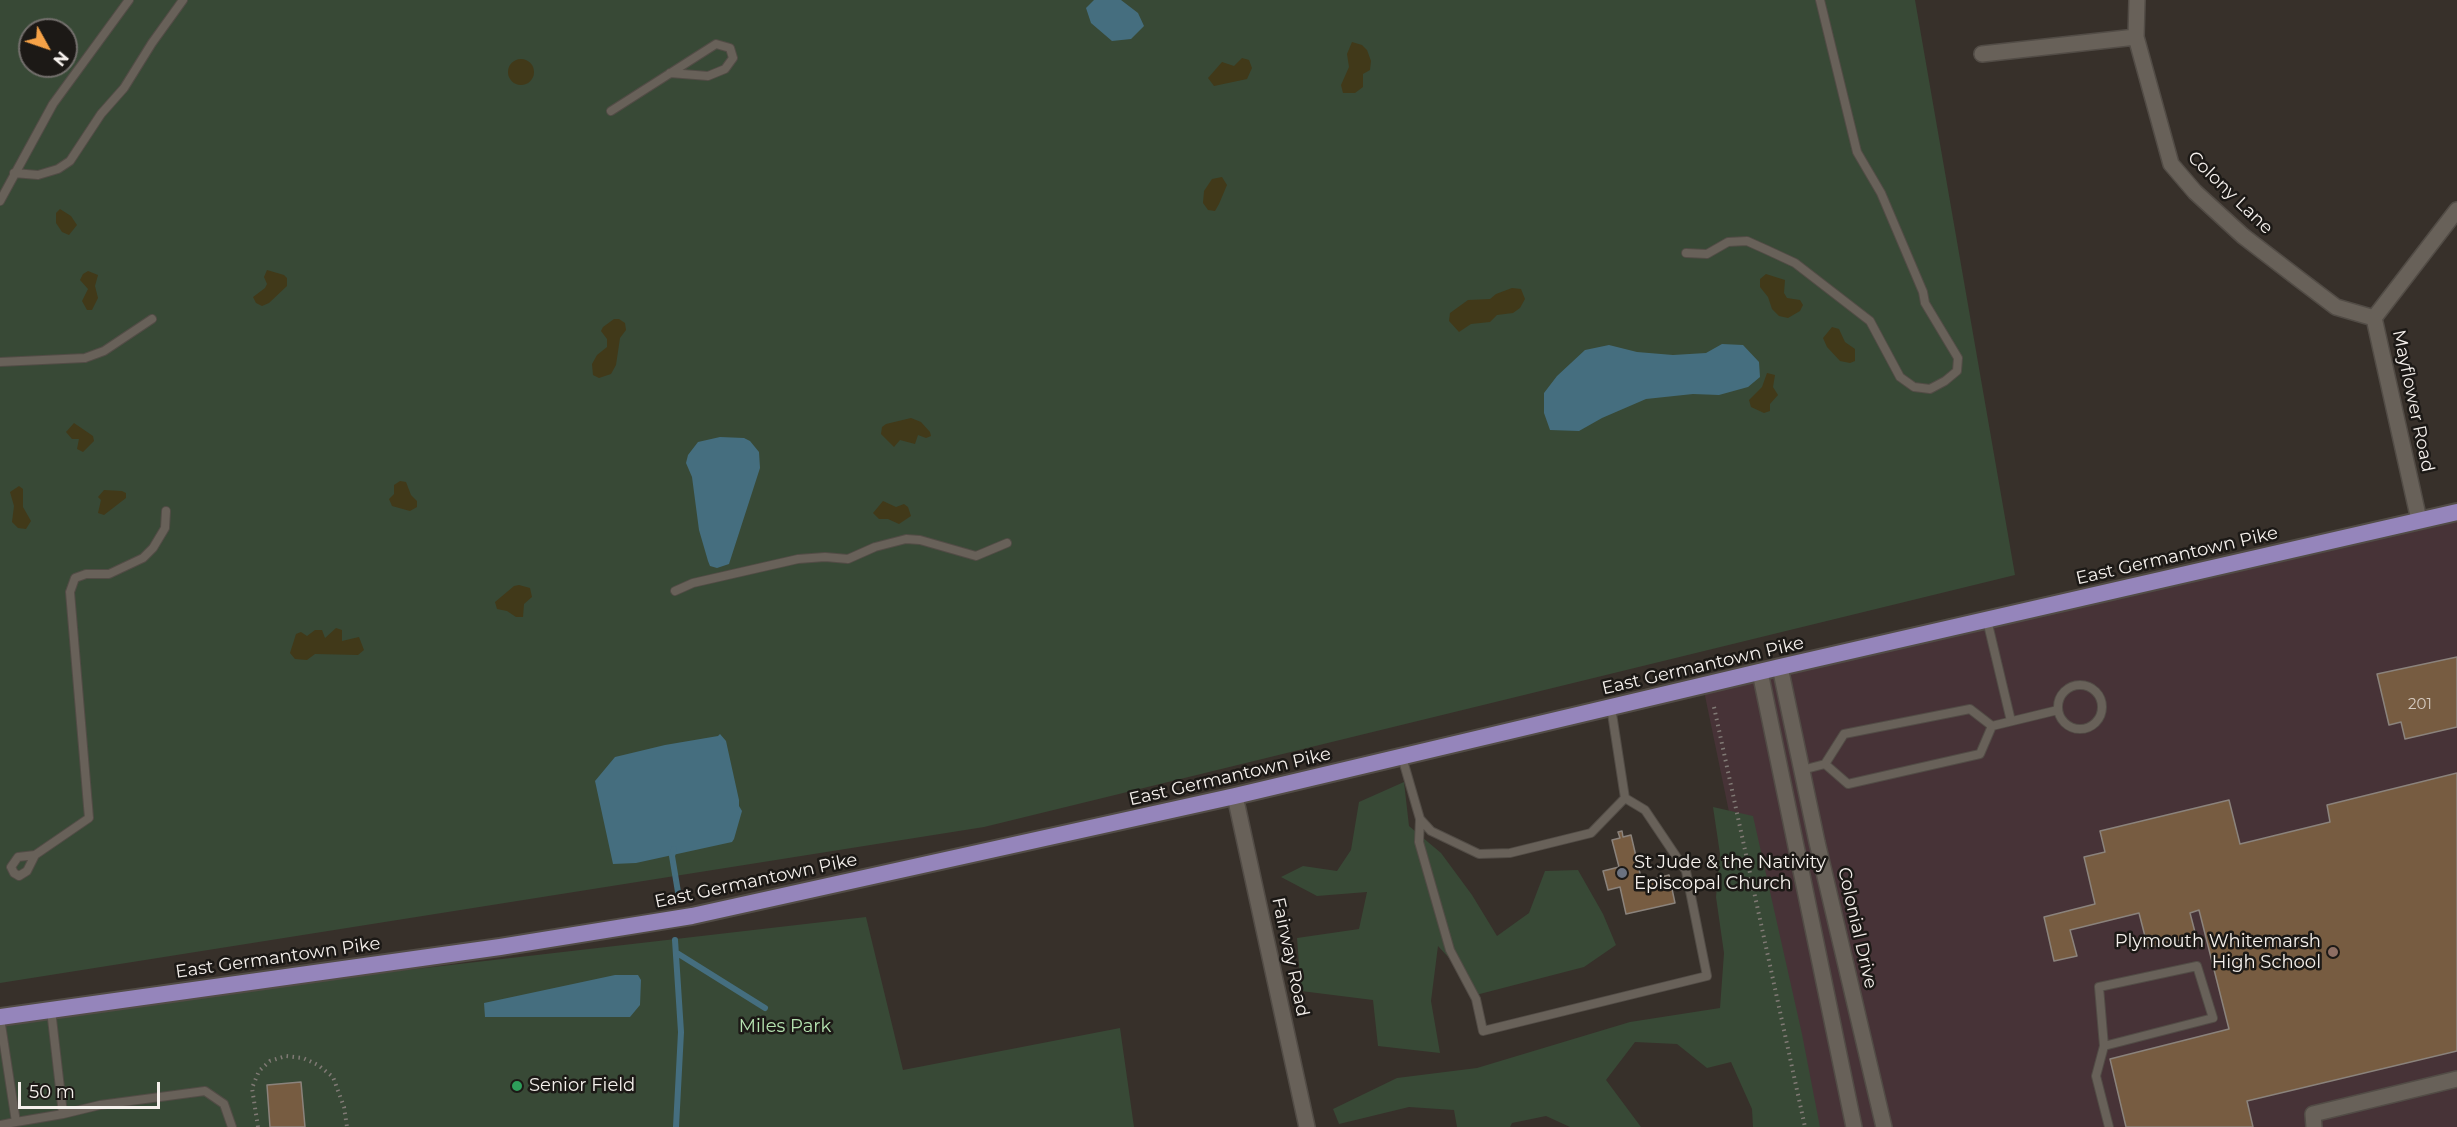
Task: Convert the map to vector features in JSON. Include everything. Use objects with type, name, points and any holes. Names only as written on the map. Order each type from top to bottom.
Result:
[{"type":"main road","name":"East Germantown Pike","points":[[0,1018],[500,947],[692,916],[1235,796],[1780,667],[2457,512]]},
{"type":"street","name":"Colony Lane","points":[[2137,0],[2136,37],[2171,164],[2195,192],[2243,236],[2299,279],[2336,307],[2374,318]]},
{"type":"street","points":[[1982,54],[2136,37]]},
{"type":"street","name":"Mayflower Road","points":[[2419,520],[2374,318],[2457,210]]},
{"type":"street","name":"Colonial Drive","points":[[1780,667],[1884,1127]]},
{"type":"street","points":[[1760,672],[1854,1127]]},
{"type":"street","name":"Fairway Road","points":[[1235,796],[1307,1127]]},
{"type":"street","points":[[2314,1127],[2313,1114],[2457,1079]]},
{"type":"lane","points":[[0,201],[53,104],[129,0]]},
{"type":"lane","points":[[14,173],[38,175],[58,169],[70,161],[101,114],[124,88],[183,0]]},
{"type":"lane","points":[[1686,253],[1707,254],[1728,242],[1748,241],[1767,249],[1795,263],[1870,321],[1900,377],[1914,387],[1930,389],[1957,371],[1958,358],[1925,303],[1923,292],[1881,193],[1857,152],[1820,0]]},
{"type":"lane","points":[[610,111],[670,73],[716,44],[730,48],[733,58],[725,69],[708,76],[670,73]]},
{"type":"lane","points":[[0,362],[85,358],[104,351],[152,319]]},
{"type":"lane","points":[[35,855],[89,818],[70,592],[75,578],[86,574],[109,574],[143,558],[153,548],[165,528],[166,511]]},
{"type":"lane","points":[[675,591],[693,583],[798,559],[825,556],[848,559],[874,548],[906,539],[920,540],[976,555],[1007,543]]},
{"type":"lane","points":[[1987,620],[2011,721]]},
{"type":"lane","points":[[2078,685],[2085,685],[2097,692],[2103,706],[2093,726],[2078,729],[2065,723],[2058,710],[2058,703],[2065,691],[2078,685]]},
{"type":"lane","points":[[1611,707],[1625,798]]},
{"type":"lane","points":[[1802,770],[1825,764],[1844,734],[1970,709],[1992,726]]},
{"type":"lane","points":[[1992,726],[2058,710]]},
{"type":"lane","points":[[1825,764],[1848,784],[1980,754],[1992,726]]},
{"type":"lane","points":[[1402,757],[1420,819],[1419,842],[1450,950],[1476,999],[1483,1031],[1707,976],[1686,872],[1645,810],[1625,798]]},
{"type":"lane","points":[[1420,819],[1431,831],[1479,854],[1510,853],[1591,833],[1625,798]]},
{"type":"lane","points":[[2104,1046],[2213,1018],[2197,966],[2099,987],[2104,1046],[2096,1076],[2109,1127]]},
{"type":"lane","points":[[51,1010],[63,1114]]},
{"type":"lane","points":[[0,1018],[16,1122]]},
{"type":"lane","points":[[0,1125],[100,1105],[205,1091],[224,1104],[232,1127]]},
{"type":"path","points":[[1714,707],[1805,1127]]},
{"type":"path","points":[[258,1127],[252,1088],[259,1071],[270,1061],[286,1056],[318,1065],[333,1077],[344,1107],[347,1127]]},
{"type":"shaded area","points":[[2457,512],[2457,1127],[1794,1127],[1703,686]]},
{"type":"green space","points":[[0,0],[1915,0],[2015,575],[984,827],[0,983]]},
{"type":"green space","points":[[1404,782],[1409,826],[1441,853],[1472,895],[1497,936],[1529,913],[1545,871],[1578,870],[1603,914],[1616,945],[1584,967],[1472,996],[1460,970],[1438,946],[1431,1001],[1440,1053],[1378,1046],[1373,1000],[1301,991],[1297,938],[1359,929],[1367,892],[1317,896],[1281,877],[1303,866],[1337,871],[1351,850],[1359,802]]},
{"type":"green space","points":[[1713,807],[1753,816],[1802,1034],[1820,1127],[1753,1127],[1752,1109],[1731,1062],[1707,1068],[1677,1044],[1635,1042],[1606,1080],[1641,1127],[1570,1127],[1546,1116],[1512,1123],[1510,1127],[1457,1127],[1454,1110],[1409,1107],[1339,1124],[1333,1109],[1397,1078],[1477,1068],[1630,1022],[1720,1008],[1724,953],[1716,897],[1720,854]]},
{"type":"green space","name":"Miles Park","points":[[866,917],[903,1070],[1120,1028],[1134,1127],[0,1127],[0,1017]]},
{"type":"sand","points":[[1352,42],[1362,45],[1367,50],[1371,61],[1370,70],[1363,74],[1363,87],[1355,93],[1343,93],[1341,85],[1349,67],[1347,54]]},
{"type":"sand","points":[[1242,58],[1249,60],[1252,68],[1247,79],[1214,86],[1208,78],[1222,62],[1234,66]]},
{"type":"sand","points":[[521,59],[530,63],[534,72],[530,81],[521,85],[512,81],[508,72],[512,63]]},
{"type":"sand","points":[[1222,177],[1227,185],[1219,204],[1215,211],[1208,210],[1203,203],[1204,191],[1212,179]]},
{"type":"sand","points":[[60,209],[71,216],[77,225],[69,235],[62,232],[56,223],[56,213]]},
{"type":"sand","points":[[267,270],[284,275],[287,278],[287,286],[269,303],[262,306],[256,303],[253,297],[265,288],[267,284],[264,277]]},
{"type":"sand","points":[[88,271],[98,275],[95,286],[98,298],[92,310],[87,310],[82,301],[88,289],[80,280]]},
{"type":"sand","points":[[1766,274],[1785,280],[1784,293],[1787,298],[1800,300],[1803,305],[1800,311],[1788,318],[1779,316],[1772,309],[1768,297],[1760,287],[1760,279]]},
{"type":"sand","points":[[1512,288],[1521,289],[1525,299],[1520,308],[1513,313],[1497,315],[1490,322],[1471,324],[1459,332],[1449,321],[1450,313],[1468,300],[1490,299]]},
{"type":"sand","points":[[614,319],[625,323],[626,330],[620,338],[616,365],[611,374],[599,378],[593,375],[592,364],[597,355],[607,347],[607,339],[601,331]]},
{"type":"sand","points":[[1832,327],[1839,329],[1845,342],[1855,349],[1855,361],[1850,363],[1840,361],[1827,347],[1823,338]]},
{"type":"sand","points":[[1767,373],[1775,375],[1773,387],[1778,395],[1770,404],[1770,411],[1764,413],[1751,407],[1749,400],[1762,387]]},
{"type":"sand","points":[[911,418],[921,422],[931,436],[926,438],[918,435],[915,444],[900,440],[894,447],[881,434],[882,427],[886,424]]},
{"type":"sand","points":[[74,423],[93,436],[94,441],[83,452],[77,449],[79,439],[72,439],[66,432]]},
{"type":"sand","points":[[400,481],[406,482],[411,495],[417,501],[417,507],[410,511],[392,506],[389,499],[394,494],[394,485]]},
{"type":"sand","points":[[19,486],[23,489],[23,507],[31,521],[26,529],[18,528],[12,522],[14,506],[10,492]]},
{"type":"sand","points":[[104,490],[122,491],[126,493],[126,498],[104,515],[98,513],[101,500],[98,497]]},
{"type":"sand","points":[[883,501],[896,507],[904,504],[908,507],[911,516],[899,524],[888,519],[879,519],[873,513]]},
{"type":"sand","points":[[514,586],[530,588],[532,597],[524,604],[523,617],[516,617],[507,611],[497,609],[495,602]]},
{"type":"sand","points":[[336,628],[342,630],[342,641],[359,637],[364,650],[358,655],[315,654],[307,660],[295,659],[290,653],[296,634],[301,632],[307,636],[315,630],[322,630],[325,638]]},
{"type":"water","points":[[1094,0],[1121,0],[1138,13],[1144,26],[1131,39],[1112,41],[1091,23],[1086,8]]},
{"type":"water","points":[[1722,344],[1743,345],[1759,362],[1760,377],[1748,387],[1719,395],[1693,394],[1646,399],[1602,418],[1579,431],[1550,430],[1544,413],[1544,393],[1557,376],[1585,350],[1609,345],[1637,352],[1673,355],[1706,353]]},
{"type":"water","points":[[720,437],[744,438],[750,441],[759,452],[760,468],[729,564],[717,568],[710,566],[708,561],[699,530],[692,477],[686,463],[688,455],[698,442]]},
{"type":"water","points":[[720,734],[726,741],[739,806],[742,811],[732,842],[636,863],[613,864],[595,781],[615,757]]},
{"type":"water","points":[[615,975],[638,975],[641,980],[640,1005],[630,1017],[485,1017],[484,1003]]},
{"type":"building","points":[[2457,657],[2457,727],[2405,739],[2401,722],[2389,725],[2377,674]]},
{"type":"building","name":"Plymouth Whitemarsh High School","points":[[2457,773],[2457,1051],[2247,1101],[2253,1127],[2126,1127],[2110,1059],[2229,1029],[2199,910],[2190,913],[2196,936],[2148,948],[2139,913],[2070,930],[2077,956],[2054,961],[2044,917],[2095,904],[2084,857],[2105,852],[2100,831],[2229,800],[2240,844],[2330,822],[2327,805]]},
{"type":"building","name":"St Jude & the Nativity Episcopal Church","points":[[1622,831],[1623,837],[1631,835],[1642,882],[1669,875],[1675,903],[1626,914],[1620,887],[1608,890],[1603,871],[1619,867],[1612,840],[1620,838],[1618,832]]},
{"type":"building","points":[[301,1082],[305,1127],[270,1127],[267,1085]]},
{"type":"waterway","points":[[674,849],[672,856],[678,892]]},
{"type":"waterway","points":[[675,940],[681,1032],[676,1127]]},
{"type":"waterway","points":[[677,953],[765,1008]]},
{"type":"place","name":"St Jude & the Nativity Episcopal Church","points":[[1622,873]]},
{"type":"place","name":"Plymouth Whitemarsh High School","points":[[2333,952]]},
{"type":"place","name":"Senior Field","points":[[517,1086]]}]
